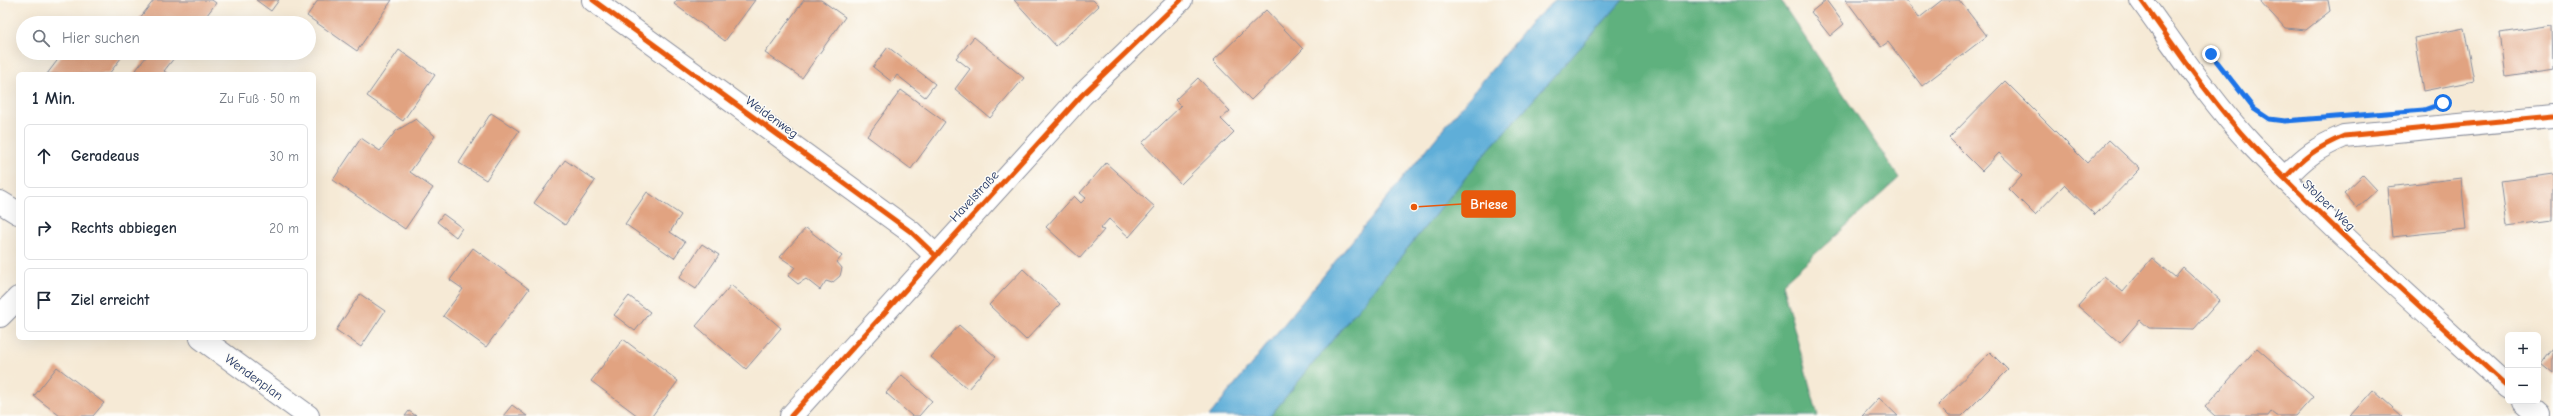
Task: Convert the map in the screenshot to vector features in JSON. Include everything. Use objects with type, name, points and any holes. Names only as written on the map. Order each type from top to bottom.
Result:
[{"type":"street","name":"Weidenweg","points":[[593,0],[911,232],[935,255]]},
{"type":"street","name":"Havelstraße","points":[[791,416],[1082,94],[1181,0]]},
{"type":"street","name":"Stolper Weg","points":[[2141,0],[2223,112],[2285,178],[2505,384]]},
{"type":"street","points":[[2285,178],[2305,157],[2323,145],[2344,136],[2553,116]]},
{"type":"street","points":[[0,202],[16,212]]},
{"type":"street","points":[[0,316],[16,300]]},
{"type":"street","name":"Wendenplan","points":[[204,340],[308,416]]},
{"type":"path","points":[[2264,116],[2285,121],[2310,118]]},
{"type":"green space","points":[[1623,0],[1780,0],[1899,178],[1782,284],[1818,416],[1270,416],[1488,150]]},
{"type":"water","points":[[1556,0],[1623,0],[1488,150],[1270,416],[1209,416],[1529,24]]},
{"type":"building","points":[[154,0],[212,0],[216,3],[206,16],[141,16]]},
{"type":"building","points":[[256,0],[279,0],[271,11]]},
{"type":"building","points":[[318,0],[392,0],[357,51],[316,22],[316,16],[307,16]]},
{"type":"building","points":[[677,0],[755,0],[725,41],[674,4]]},
{"type":"building","points":[[804,0],[821,0],[845,17],[802,78],[765,53]]},
{"type":"building","points":[[1014,0],[1093,0],[1099,6],[1056,46]]},
{"type":"building","points":[[1826,0],[1844,24],[1830,36],[1811,12]]},
{"type":"building","points":[[1846,0],[1905,0],[1919,18],[1942,0],[1959,0],[1987,36],[1922,86],[1888,42],[1881,47]]},
{"type":"building","points":[[2259,0],[2328,0],[2330,11],[2306,30],[2285,28]]},
{"type":"building","points":[[1266,10],[1303,49],[1251,100],[1213,61]]},
{"type":"building","points":[[2552,25],[2553,70],[2506,77],[2500,33]]},
{"type":"building","points":[[2464,28],[2474,81],[2423,91],[2414,38]]},
{"type":"building","points":[[974,37],[1024,78],[990,118],[955,89],[970,69],[956,58]]},
{"type":"building","points":[[888,47],[935,84],[925,97],[897,75],[892,82],[873,67]]},
{"type":"building","points":[[399,50],[435,75],[403,121],[367,96]]},
{"type":"building","points":[[58,60],[120,60],[110,72],[49,72]]},
{"type":"building","points":[[144,60],[173,60],[164,71],[165,72],[135,72]]},
{"type":"building","points":[[1198,78],[1230,111],[1221,119],[1234,132],[1181,184],[1142,143],[1181,106],[1175,100]]},
{"type":"building","points":[[2005,81],[2087,163],[2109,140],[2140,169],[2095,215],[2064,185],[2035,215],[2009,189],[2022,175],[1999,153],[1982,171],[1949,138]]},
{"type":"building","points":[[901,90],[945,122],[911,169],[867,136]]},
{"type":"building","points":[[491,113],[519,131],[486,180],[459,163]]},
{"type":"building","points":[[416,119],[435,136],[410,172],[433,188],[405,229],[333,180],[361,138],[380,151],[396,131]]},
{"type":"building","points":[[565,160],[595,181],[565,225],[534,203]]},
{"type":"building","points":[[1106,163],[1155,207],[1129,237],[1109,219],[1100,229],[1104,230],[1080,258],[1046,227],[1074,196],[1081,203],[1086,198],[1080,193]]},
{"type":"building","points":[[2553,174],[2553,220],[2507,226],[2501,181]]},
{"type":"building","points":[[2363,175],[2377,190],[2357,208],[2344,193]]},
{"type":"building","points":[[2461,178],[2466,229],[2392,237],[2387,187]]},
{"type":"building","points":[[647,192],[681,215],[670,232],[685,242],[674,258],[625,224]]},
{"type":"building","points":[[443,214],[462,228],[456,237],[437,222]]},
{"type":"building","points":[[806,228],[842,256],[837,262],[842,268],[840,276],[832,283],[826,281],[820,290],[806,279],[798,284],[788,276],[795,267],[780,257]]},
{"type":"building","points":[[702,244],[719,255],[696,289],[679,278]]},
{"type":"building","points":[[473,248],[529,289],[486,347],[443,316],[463,289],[450,280]]},
{"type":"building","points":[[2152,258],[2175,277],[2183,267],[2220,300],[2194,329],[2149,328],[2140,320],[2120,343],[2078,306],[2104,276],[2123,292]]},
{"type":"building","points":[[1023,269],[1060,304],[1026,340],[989,305]]},
{"type":"building","points":[[731,285],[781,328],[746,369],[696,326]]},
{"type":"building","points":[[360,294],[385,311],[361,347],[336,330]]},
{"type":"building","points":[[629,296],[650,312],[635,331],[614,315]]},
{"type":"building","points":[[959,325],[996,357],[968,389],[931,357]]},
{"type":"building","points":[[623,339],[678,381],[652,416],[638,416],[591,381]]},
{"type":"building","points":[[2257,348],[2313,397],[2296,416],[2276,416],[2271,412],[2268,416],[2215,416],[2205,407]]},
{"type":"building","points":[[2553,349],[2553,374],[2541,364]]},
{"type":"building","points":[[1990,352],[2008,370],[1962,416],[1949,416],[1938,405]]},
{"type":"building","points":[[57,367],[104,403],[93,416],[60,416],[34,396]]},
{"type":"building","points":[[902,375],[932,401],[919,416],[912,416],[886,393]]},
{"type":"building","points":[[2373,390],[2402,416],[2350,416]]},
{"type":"building","points":[[1879,398],[1898,416],[1862,416]]},
{"type":"building","points":[[512,405],[527,416],[503,416]]},
{"type":"building","points":[[409,411],[416,416],[405,416]]},
{"type":"cycle path","points":[[593,0],[911,232],[935,255]]},
{"type":"cycle path","points":[[791,416],[1082,95],[1181,0]]},
{"type":"cycle path","points":[[2141,0],[2207,92],[2251,144],[2313,207],[2505,384]]},
{"type":"cycle path","points":[[2285,178],[2312,153],[2326,144],[2344,136],[2553,116]]},
{"type":"place","name":"Briese","points":[[1414,207]]},
{"type":"route","points":[[2211,54],[2254,109],[2269,119],[2285,121],[2424,110],[2436,107],[2443,103]]}]
